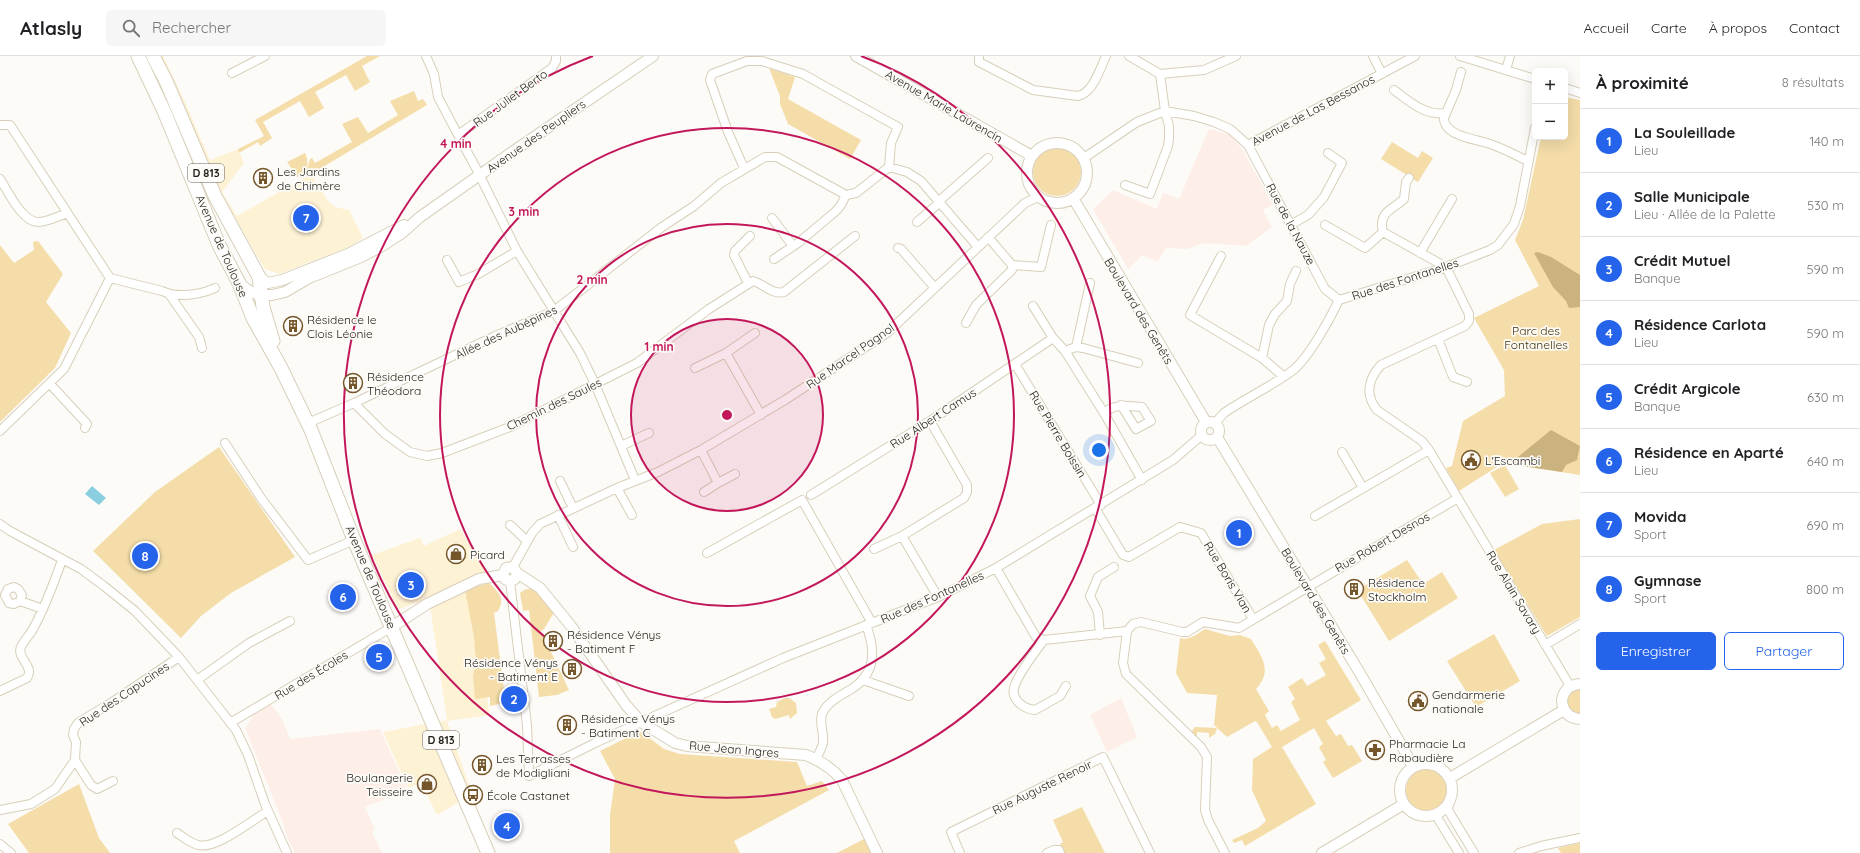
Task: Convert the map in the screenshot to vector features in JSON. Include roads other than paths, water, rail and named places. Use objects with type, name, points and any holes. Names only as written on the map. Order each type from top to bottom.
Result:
[{"type":"main road","name":"Avenue de Toulouse","points":[[138,56],[164,112],[219,245],[239,282],[258,290]]},
{"type":"main road","name":"Avenue de Toulouse","points":[[153,56],[166,80],[215,196],[258,290],[253,318],[281,368],[308,423],[354,540],[488,853]]},
{"type":"street","points":[[232,73],[265,56]]},
{"type":"street","points":[[426,56],[434,74],[438,97],[480,175],[517,250],[580,353],[595,384],[635,480]]},
{"type":"street","name":"Rue Juliet Berto","points":[[458,135],[552,68],[556,61],[556,56]]},
{"type":"street","name":"Avenue des Peupliers","points":[[258,290],[272,295],[285,292],[309,278],[360,257],[402,233],[420,217],[653,56]]},
{"type":"street","name":"Avenue Marie Laurencin","points":[[856,56],[1032,156]]},
{"type":"street","points":[[979,56],[980,62],[1033,90],[1078,96],[1084,95],[1089,90],[1106,56]]},
{"type":"street","points":[[1129,56],[1160,74],[1204,70],[1236,56]]},
{"type":"street","points":[[1373,56],[1382,74]]},
{"type":"street","name":"Avenue de Las Bessanos","points":[[1165,111],[1194,116],[1219,124],[1230,129],[1248,145],[1416,56]]},
{"type":"street","points":[[1460,56],[1532,78]]},
{"type":"street","points":[[1506,70],[1510,56]]},
{"type":"street","points":[[744,168],[728,132],[710,80],[712,74],[747,61],[762,61],[803,74],[898,127],[891,143],[889,167],[856,193],[846,195],[842,205],[793,246],[774,259]]},
{"type":"street","points":[[1461,72],[1456,90],[1446,113],[1444,123],[1447,127],[1466,138],[1488,143],[1528,161]]},
{"type":"street","points":[[1125,185],[1150,194],[1168,146],[1169,126],[1165,111],[1160,74]]},
{"type":"street","points":[[1568,89],[1580,93]]},
{"type":"street","points":[[1394,90],[1422,110],[1438,114],[1446,113]]},
{"type":"street","points":[[1084,158],[1137,122],[1165,111]]},
{"type":"street","points":[[0,124],[10,125],[110,278],[162,290],[169,294],[198,337],[202,348]]},
{"type":"street","name":"Rue des Fontanelles","points":[[1211,422],[1292,371],[1302,361],[1332,316],[1339,300],[1446,267],[1490,250],[1498,245],[1508,234],[1514,224],[1520,206],[1532,140]]},
{"type":"street","points":[[1051,143],[1062,143],[1071,146],[1084,158],[1087,169],[1087,179],[1082,190],[1068,201],[1055,203],[1038,197],[1029,184],[1027,170],[1032,156],[1040,148],[1051,143]]},
{"type":"street","name":"Rue de la Nauze","points":[[1248,145],[1292,224],[1325,289],[1339,300]]},
{"type":"street","points":[[1292,224],[1308,215],[1324,197],[1342,163],[1328,153]]},
{"type":"street","name":"Allée des Aubépines","points":[[308,423],[354,404],[495,336],[554,311],[662,227],[744,168],[765,156],[778,157],[846,195]]},
{"type":"street","points":[[916,222],[988,158]]},
{"type":"street","points":[[889,167],[907,172],[921,181],[938,203],[978,247]]},
{"type":"street","points":[[1409,178],[1406,182],[1404,199],[1384,214],[1381,225],[1383,232],[1446,267]]},
{"type":"street","points":[[0,179],[24,216],[36,222],[68,213]]},
{"type":"street","name":"Rue Marcel Pagnol","points":[[511,574],[527,541],[540,524],[635,480],[658,472],[701,450],[761,415],[887,333],[1025,203],[1038,197]]},
{"type":"street","name":"Boulevard des Genêts","points":[[1073,198],[1211,422]]},
{"type":"street","points":[[1420,252],[1452,199]]},
{"type":"street","name":"Avenue des Peupliers","points":[[258,290],[348,254],[420,217]]},
{"type":"street","points":[[772,218],[793,246]]},
{"type":"street","points":[[988,237],[1012,265],[1041,267],[1051,225]]},
{"type":"street","points":[[1325,225],[1365,248],[1383,232]]},
{"type":"street","points":[[750,236],[735,251],[734,254],[737,264],[748,283],[752,281],[759,282],[775,293],[784,292],[855,236]]},
{"type":"street","points":[[898,248],[901,249],[935,288]]},
{"type":"street","points":[[448,260],[459,282],[478,274],[517,250]]},
{"type":"street","points":[[1221,256],[1190,315],[1262,358],[1283,376]]},
{"type":"street","points":[[966,322],[976,305],[1012,270],[1012,265]]},
{"type":"street","name":"Rue Alain Savary","points":[[1446,267],[1469,314],[1469,321],[1465,326],[1381,365],[1375,372],[1369,388],[1372,404],[1377,410],[1422,441],[1429,450],[1570,686]]},
{"type":"street","points":[[1262,358],[1269,325],[1275,314],[1287,301],[1290,284],[1296,271]]},
{"type":"street","points":[[0,431],[64,369],[110,278]]},
{"type":"street","name":"Chemin des Saules","points":[[354,404],[396,444],[410,452],[427,456],[463,446],[510,427],[636,363],[709,309],[748,283]]},
{"type":"street","points":[[1076,347],[1090,283]]},
{"type":"street","points":[[169,294],[203,293],[215,288]]},
{"type":"street","points":[[1033,306],[1054,338],[1065,351],[1104,413],[1142,480]]},
{"type":"street","points":[[695,368],[726,353],[755,333]]},
{"type":"street","name":"Rue Albert Camus","points":[[810,495],[930,421],[1054,338]]},
{"type":"street","points":[[1438,339],[1453,377],[1467,382]]},
{"type":"street","points":[[1065,351],[1076,347],[1138,363]]},
{"type":"street","points":[[726,353],[761,415]]},
{"type":"street","name":"Rue Pierre Boissin","points":[[1016,364],[1098,507]]},
{"type":"street","points":[[50,384],[87,424],[86,428]]},
{"type":"street","points":[[1104,413],[1109,409],[1120,405]]},
{"type":"street","points":[[874,549],[902,536],[964,498],[967,492],[967,485],[930,421]]},
{"type":"street","points":[[1211,422],[1219,430],[1217,437],[1210,440],[1202,435],[1201,428],[1211,422]]},
{"type":"street","points":[[621,446],[649,433]]},
{"type":"street","name":"Rue des Fontanelles","points":[[511,574],[527,725],[529,776],[597,742],[783,658],[938,597],[996,568],[1142,480],[1172,460],[1202,435]]},
{"type":"street","name":"Boulevard des Genêts","points":[[1217,437],[1306,587],[1361,675],[1413,767]]},
{"type":"street","points":[[225,443],[254,487],[308,560],[354,540]]},
{"type":"street","points":[[701,450],[718,483]]},
{"type":"street","points":[[1315,516],[1429,450]]},
{"type":"street","points":[[1342,452],[1364,488]]},
{"type":"street","points":[[704,492],[736,474]]},
{"type":"street","points":[[560,481],[573,508]]},
{"type":"street","points":[[617,488],[632,515]]},
{"type":"street","name":"Rue Robert Desnos","points":[[1044,640],[1127,631],[1133,624],[1140,622],[1187,632],[1203,622],[1239,628],[1458,498]]},
{"type":"street","points":[[707,553],[802,500],[869,624],[872,660],[870,668],[863,680],[835,698],[826,708],[821,721],[823,742],[816,759]]},
{"type":"street","name":"Rue Boris Vian","points":[[1098,507],[1123,555],[1129,557],[1180,527],[1201,533],[1253,619]]},
{"type":"street","points":[[558,515],[573,547]]},
{"type":"street","points":[[0,524],[62,560],[81,569],[135,611],[179,657],[236,730],[248,755],[268,811],[287,853]]},
{"type":"street","points":[[510,525],[527,541]]},
{"type":"street","points":[[902,536],[938,597]]},
{"type":"street","points":[[0,691],[27,678],[30,674],[30,670],[20,652],[21,647],[33,630],[43,609],[62,560]]},
{"type":"street","points":[[1100,635],[1098,612],[1090,596],[1098,577],[1114,567]]},
{"type":"street","points":[[996,568],[1036,637],[1044,640],[1014,685],[1015,698],[1020,704],[1030,710],[1035,710],[1060,696],[1066,686]]},
{"type":"street","points":[[390,623],[411,615],[427,604],[479,579],[511,574]]},
{"type":"street","name":"Rue Jean Ingres","points":[[511,574],[540,588],[571,626],[626,704],[642,722],[675,743],[687,746],[806,755],[816,759],[834,771],[842,780],[877,853]]},
{"type":"street","points":[[20,601],[43,609]]},
{"type":"street","points":[[197,680],[249,643],[290,620]]},
{"type":"street","name":"Rue des Écoles","points":[[230,723],[390,623]]},
{"type":"street","points":[[1545,645],[1580,624]]},
{"type":"street","points":[[1127,631],[1123,662],[1126,674],[1201,747],[1207,757],[1205,810],[1208,820],[1225,853]]},
{"type":"street","name":"Rue des Capucines","points":[[75,760],[76,742],[73,735],[74,729],[78,723],[114,701],[179,657]]},
{"type":"street","points":[[863,680],[909,696]]},
{"type":"street","points":[[1580,684],[1570,686],[1562,697],[1564,710],[1571,717],[1580,719]]},
{"type":"street","points":[[1450,778],[1564,710]]},
{"type":"street","name":"Rue Auguste Renoir","points":[[960,853],[951,832],[1102,757],[1150,853]]},
{"type":"street","points":[[0,810],[31,804],[55,789],[75,760],[91,785],[97,789],[113,781]]},
{"type":"street","points":[[1449,803],[1440,812],[1426,816],[1417,814],[1404,804],[1400,795],[1402,779],[1413,767],[1423,764],[1433,764],[1445,772],[1450,778],[1452,791],[1448,810],[1474,853]]},
{"type":"street","points":[[1322,853],[1404,804]]},
{"type":"street","points":[[177,833],[190,842],[205,846],[226,837],[268,811]]},
{"type":"street","points":[[1434,814],[1460,853]]},
{"type":"street","points":[[1519,853],[1540,846],[1580,838]]},
{"type":"street","points":[[0,844],[11,853]]},
{"type":"street","points":[[1047,853],[1054,850],[1059,850],[1060,853]]},
{"type":"water","points":[[92,486],[106,498],[99,505],[85,494]]},
{"type":"place","name":"Les Jardins de Chimère","points":[[263,178]]},
{"type":"place","name":"Movida","points":[[306,218]]},
{"type":"place","name":"Résidence le Clois Léonie","points":[[293,326]]},
{"type":"place","name":"Résidence Théodora","points":[[353,383]]},
{"type":"place","name":"L'Escambi","points":[[1471,460]]},
{"type":"place","name":"La Souleillade","points":[[1239,533]]},
{"type":"place","name":"Picard","points":[[456,554]]},
{"type":"place","name":"Gymnase","points":[[145,556]]},
{"type":"place","name":"Crédit Mutuel","points":[[411,585]]},
{"type":"place","name":"Résidence Stockholm","points":[[1354,589]]},
{"type":"place","name":"Résidence en Aparté","points":[[343,597]]},
{"type":"place","name":"Résidence Vénys - Batiment F","points":[[553,641]]},
{"type":"place","name":"Crédit Argicole","points":[[379,657]]},
{"type":"place","name":"Résidence Vénys - Batiment E","points":[[572,669]]},
{"type":"place","name":"Salle Municipale","points":[[514,699]]},
{"type":"place","name":"Gendarmerie nationale","points":[[1418,701]]},
{"type":"place","name":"Résidence Vénys - Batiment C","points":[[567,725]]},
{"type":"place","name":"Pharmacie La Rabaudière","points":[[1375,750]]},
{"type":"place","name":"Les Terrasses de Modigliani","points":[[482,765]]},
{"type":"place","name":"Boulangerie Teisseire","points":[[427,784]]},
{"type":"place","name":"École Castanet","points":[[473,795]]},
{"type":"place","name":"Résidence Carlota","points":[[507,826]]},
{"type":"park label","name":"Parc des Fontanelles","points":[[1536,337]]}]
